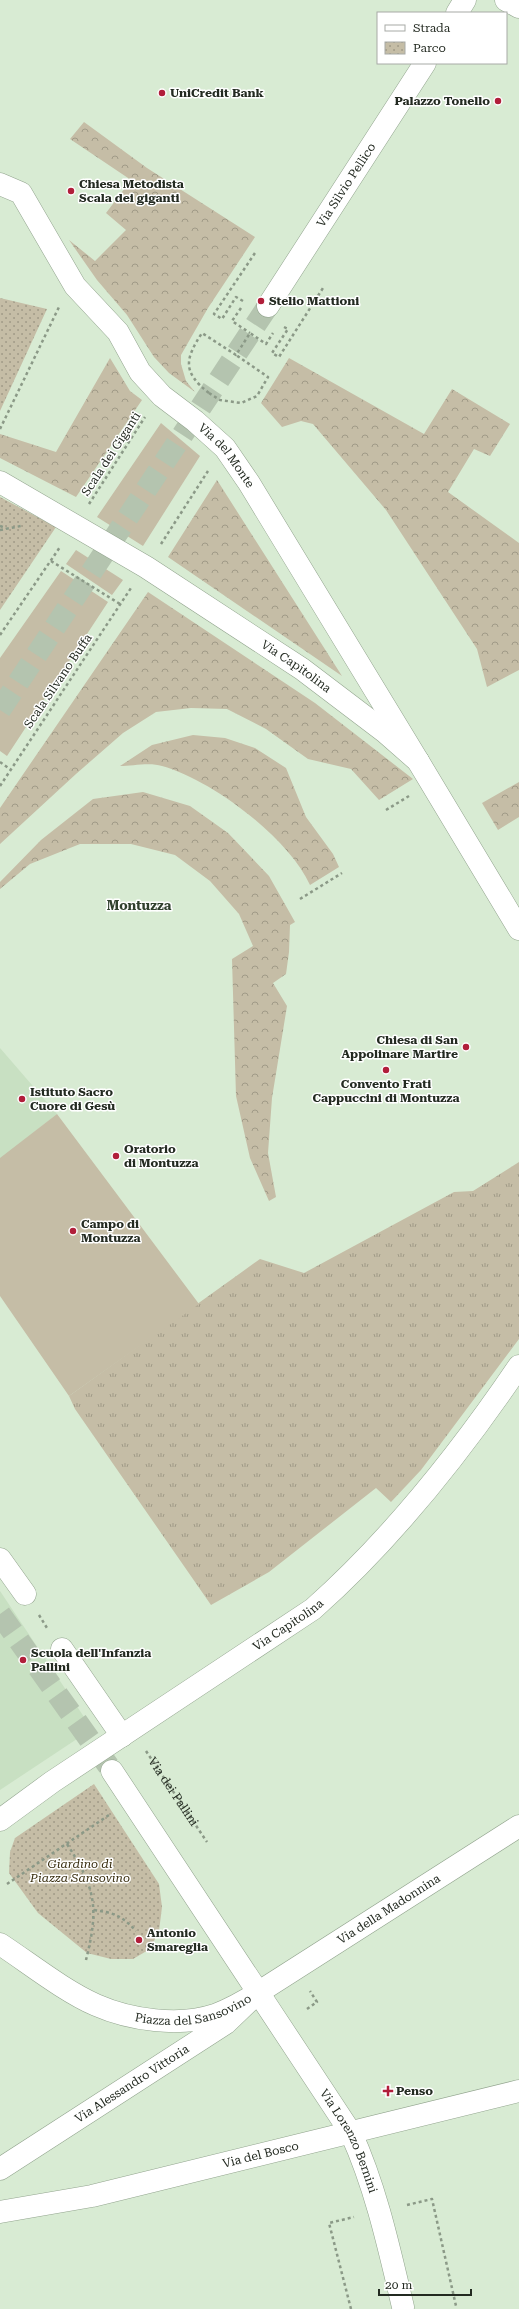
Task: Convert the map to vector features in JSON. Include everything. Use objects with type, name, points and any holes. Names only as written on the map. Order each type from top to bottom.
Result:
[{"type":"street","points":[[458,12],[465,0]]},
{"type":"street","points":[[506,0],[519,7]]},
{"type":"street","name":"Via Silvio Pellico","points":[[274,315],[424,64]]},
{"type":"street","name":"Via del Monte","points":[[0,184],[21,193],[75,286],[118,332],[140,372],[162,396],[225,448],[249,483],[418,761]]},
{"type":"street","name":"Via Capitolina","points":[[0,482],[146,567],[302,669],[363,715],[418,761],[519,929]]},
{"type":"street","name":"Via Capitolina","points":[[0,1820],[52,1782],[313,1609],[346,1580],[402,1519],[456,1452],[519,1366]]},
{"type":"street","points":[[0,1559],[29,1601]]},
{"type":"street","points":[[56,1642],[122,1736]]},
{"type":"street","name":"Piazza del Sansovino","points":[[0,1944],[95,2005],[127,2015],[156,2020],[194,2020],[215,2015],[236,2006],[258,1992],[112,1771]]},
{"type":"street","name":"Via della Madonnina","points":[[258,1992],[519,1826]]},
{"type":"street","name":"Via Lorenzo Bernini","points":[[258,1992],[351,2133],[364,2162],[377,2202],[404,2307]]},
{"type":"street","name":"Via Alessandro Vittoria","points":[[0,2169],[226,2023],[258,1992]]},
{"type":"street","name":"Via del Bosco","points":[[0,2212],[92,2196],[519,2091]]},
{"type":"path","points":[[255,253],[214,314],[222,319],[236,297],[245,302],[232,321],[266,344],[275,330]]},
{"type":"path","points":[[274,315],[288,329],[272,353],[279,357],[323,288]]},
{"type":"path","points":[[0,429],[56,311],[63,302]]},
{"type":"path","points":[[202,333],[236,355],[268,377],[257,396],[240,403],[220,400],[194,380],[189,366],[190,352],[202,333]]},
{"type":"path","points":[[236,355],[250,333]]},
{"type":"path","points":[[205,398],[209,393]]},
{"type":"path","name":"Scala dei Giganti","points":[[88,505],[149,412]]},
{"type":"path","points":[[157,550],[211,465]]},
{"type":"path","points":[[0,526],[7,528]]},
{"type":"path","points":[[0,635],[62,543]]},
{"type":"path","points":[[51,561],[120,604]]},
{"type":"path","name":"Scala Silvano Buffa","points":[[0,786],[135,582]]},
{"type":"path","points":[[0,762],[10,769]]},
{"type":"path","points":[[386,810],[412,795]]},
{"type":"path","points":[[300,899],[342,873]]},
{"type":"path","points":[[29,1601],[56,1642]]},
{"type":"path","name":"Via dei Pallini","points":[[143,1746],[207,1842]]},
{"type":"path","points":[[7,1884],[113,1813]]},
{"type":"path","points":[[67,1844],[84,1870],[91,1891],[94,1910],[94,1930],[86,1960]]},
{"type":"path","points":[[94,1910],[113,1913],[125,1919],[136,1931]]},
{"type":"path","points":[[306,1984],[317,2002],[307,2009]]},
{"type":"path","points":[[407,2205],[432,2199],[456,2306]]},
{"type":"path","points":[[351,2309],[329,2223],[354,2217]]},
{"type":"shaded area","name":"Istituto Sacro Cuore di Gesù","points":[[0,1048],[57,1114],[0,1159]]},
{"type":"shaded area","name":"Scuola dell'Infanzia Pallini","points":[[0,1591],[92,1729],[0,1790]]},
{"type":"green space","points":[[84,122],[147,168],[255,237],[208,308],[181,355],[181,364],[186,381],[195,392],[169,373],[154,357],[127,315],[97,280],[69,240],[95,261],[126,230],[106,213],[131,180],[70,139]]},
{"type":"green space","points":[[0,298],[47,309],[0,411]]},
{"type":"green space","points":[[110,358],[130,391],[142,400],[76,497],[0,458],[0,434],[56,452]]},
{"type":"green space","points":[[289,358],[424,434],[452,389],[510,424],[490,456],[474,449],[448,492],[519,543],[519,670],[487,687],[477,649],[386,510],[313,424],[301,421],[282,427],[261,403]]},
{"type":"green space","points":[[161,423],[200,456],[143,546],[97,517]]},
{"type":"green space","points":[[217,480],[342,676],[168,557]]},
{"type":"green space","points":[[0,497],[56,527],[0,610]]},
{"type":"green space","points":[[76,550],[123,580],[112,595],[66,564]]},
{"type":"green space","points":[[61,571],[108,602],[7,756],[0,751],[0,658]]},
{"type":"green space","points":[[148,592],[315,703],[413,779],[379,800],[351,769],[308,759],[266,729],[227,709],[191,708],[156,712],[123,733],[0,844],[0,808]]},
{"type":"green space","points":[[193,735],[225,738],[255,748],[286,768],[306,817],[333,854],[339,867],[310,885],[285,848],[267,830],[225,797],[182,773],[162,766],[147,764],[120,766],[152,745]]},
{"type":"green space","points":[[519,782],[519,817],[498,830],[482,803]]},
{"type":"green space","points":[[143,792],[190,806],[228,833],[269,876],[295,922],[290,925],[289,952],[286,974],[273,983],[287,1006],[272,1098],[268,1153],[276,1197],[269,1201],[250,1158],[236,1096],[232,959],[253,946],[239,914],[210,881],[175,855],[131,844],[80,844],[30,864],[0,889],[0,882],[41,840],[93,799]]},
{"type":"green space","name":"Campo di Montuzza","points":[[57,1114],[199,1304],[69,1396],[0,1296],[0,1158]]},
{"type":"green space","points":[[519,1162],[519,1339],[421,1470],[391,1502],[376,1488],[269,1572],[211,1605],[75,1409],[69,1396],[260,1259],[304,1273],[454,1192],[473,1191]]},
{"type":"green space","name":"Giardino di Piazza Sansovino","points":[[94,1784],[159,1884],[162,1907],[159,1931],[150,1949],[133,1959],[111,1959],[87,1953],[38,1913],[9,1873],[10,1852],[15,1838]]},
{"type":"tunnel","points":[[0,710],[268,306]]},
{"type":"tunnel","points":[[0,1614],[112,1771]]},
{"type":"place","name":"UniCredit Bank","points":[[162,93]]},
{"type":"place","name":"Palazzo Tonello","points":[[498,101]]},
{"type":"place","name":"Chiesa Metodista Scala dei giganti","points":[[71,191]]},
{"type":"place","name":"Stelio Mattioni","points":[[261,301]]},
{"type":"place","name":"Chiesa di San Appolinare Martire","points":[[466,1047]]},
{"type":"place","name":"Convento Frati Cappuccini di Montuzza","points":[[386,1070]]},
{"type":"place","name":"Istituto Sacro Cuore di Gesù","points":[[22,1099]]},
{"type":"place","name":"Oratorio di Montuzza","points":[[116,1156]]},
{"type":"place","name":"Campo di Montuzza","points":[[73,1231]]},
{"type":"place","name":"Scuola dell'Infanzia Pallini","points":[[23,1660]]},
{"type":"place","name":"Antonio Smareglia","points":[[139,1940]]},
{"type":"place","name":"Penso","points":[[388,2091]]},
{"type":"district","name":"Montuzza","points":[[139,905]]}]
